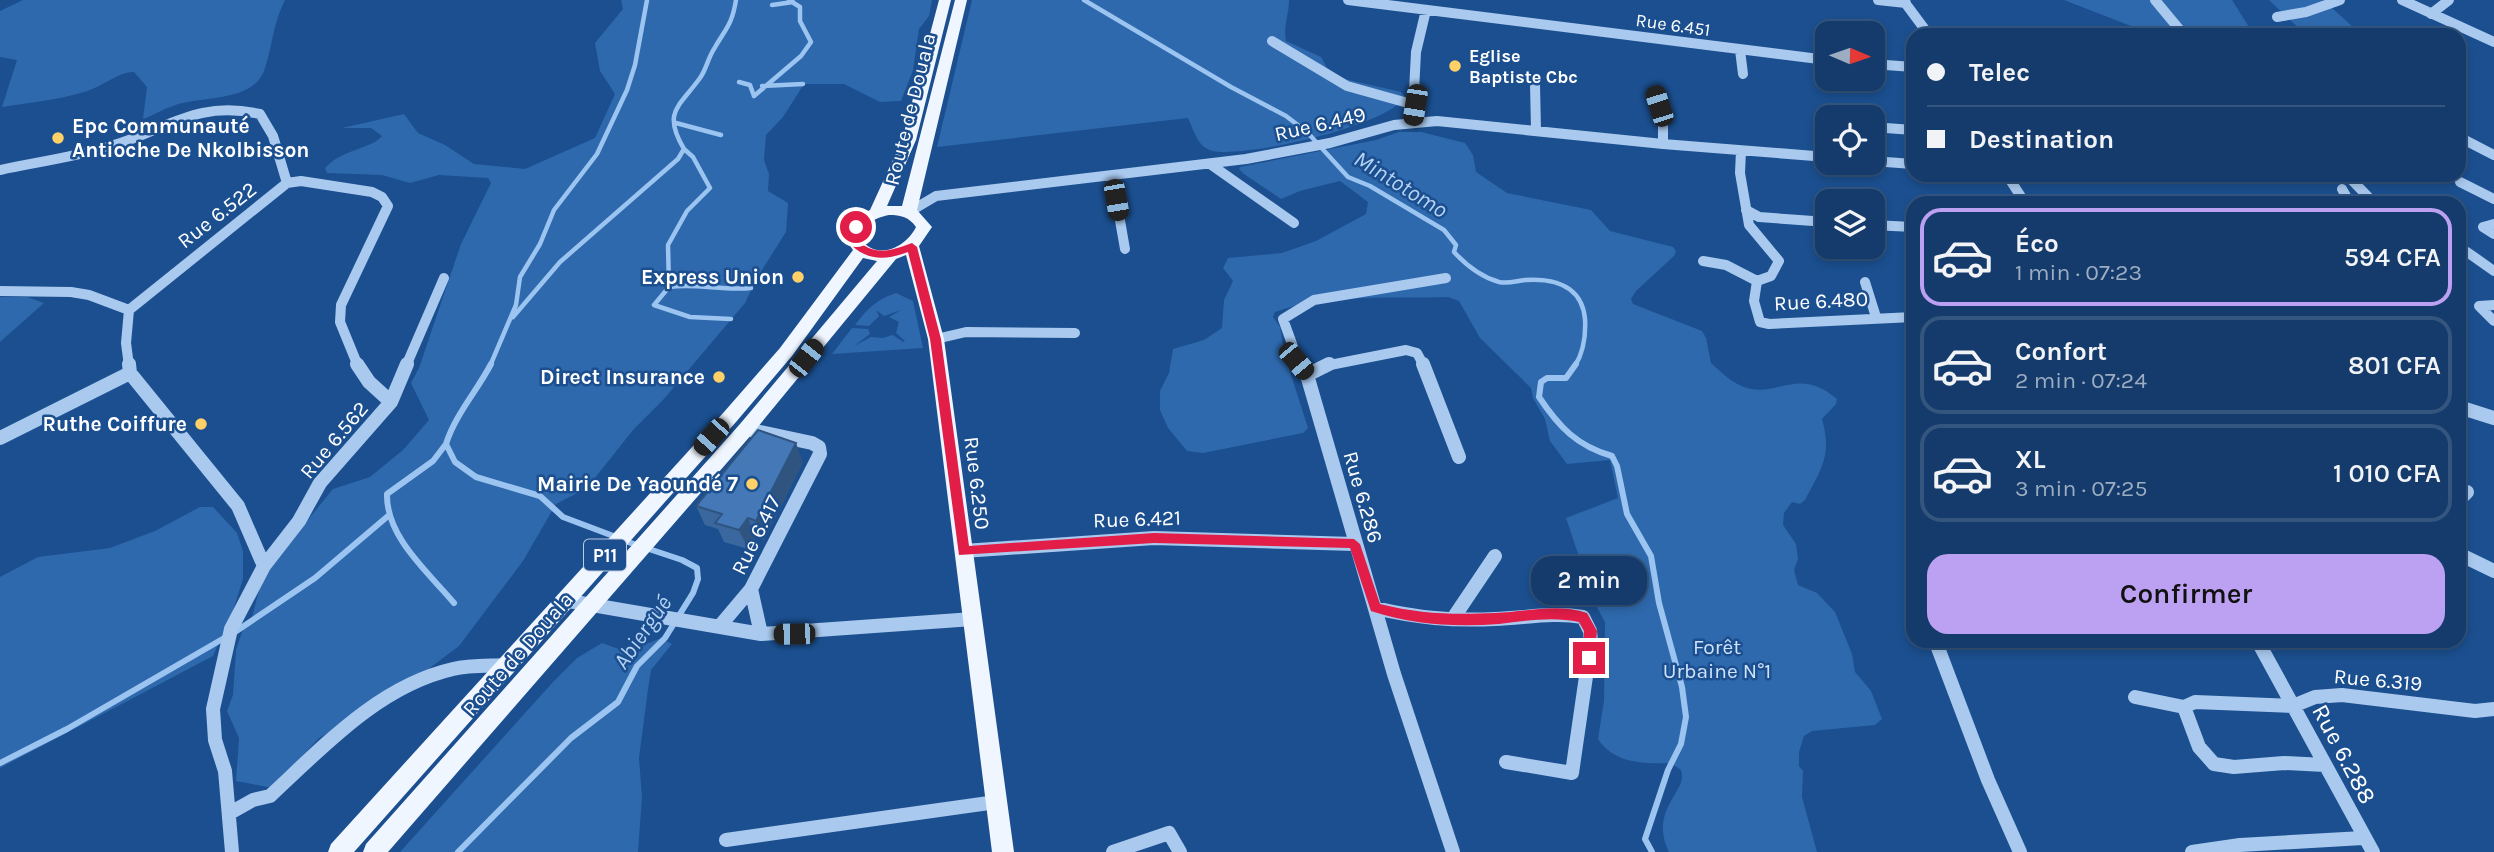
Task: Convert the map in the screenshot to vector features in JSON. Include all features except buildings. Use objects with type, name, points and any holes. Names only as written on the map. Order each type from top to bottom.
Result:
[{"type":"main road","points":[[877,212],[909,140],[945,0]]},
{"type":"main road","name":"Route de Douala","points":[[912,247],[921,237],[924,227],[919,218],[909,212],[911,195],[961,0]]},
{"type":"main road","points":[[909,212],[877,212],[861,221],[853,233],[860,250],[879,256],[912,247]]},
{"type":"main road","name":"Rue 6.250","points":[[912,247],[936,339],[1003,852]]},
{"type":"main road","name":"P11","points":[[339,852],[786,352],[860,250]]},
{"type":"main road","name":"Route de Douala","points":[[374,852],[746,429],[890,255]]},
{"type":"street","name":"Rue 6.451","points":[[1348,0],[1815,59]]},
{"type":"street","points":[[1878,0],[1905,1],[1924,28]]},
{"type":"street","points":[[2155,0],[2177,28]]},
{"type":"street","points":[[2277,17],[2306,12],[2340,0]]},
{"type":"street","points":[[2402,0],[2462,28]]},
{"type":"street","points":[[2431,14],[2449,0]]},
{"type":"street","points":[[1412,122],[1416,52],[1426,10]]},
{"type":"street","points":[[2466,30],[2494,42]]},
{"type":"street","points":[[1272,41],[1348,86],[1415,105]]},
{"type":"street","points":[[1740,50],[1743,74]]},
{"type":"street","points":[[1885,65],[1906,66]]},
{"type":"street","points":[[1535,84],[1536,130]]},
{"type":"street","points":[[1654,92],[1664,119],[1663,144]]},
{"type":"street","name":"Rue 6.522","points":[[0,170],[112,146],[198,111],[231,106],[260,114],[273,136],[287,183],[129,310]]},
{"type":"street","name":"Rue 6.449","points":[[909,212],[936,196],[1209,164],[1310,148],[1412,122],[1437,121],[1815,156]]},
{"type":"street","points":[[1885,128],[1906,129]]},
{"type":"street","points":[[2466,141],[2494,155]]},
{"type":"street","name":"Rue 6.480","points":[[1741,150],[1740,173],[1746,210],[1753,232],[1779,261],[1772,276],[1757,281],[1754,301],[1760,322],[1769,324],[1906,317]]},
{"type":"street","points":[[1885,162],[1906,163]]},
{"type":"street","points":[[1209,164],[1294,223]]},
{"type":"street","points":[[1112,175],[1125,249]]},
{"type":"street","name":"Rue 6.562","points":[[232,852],[225,771],[215,740],[213,709],[231,629],[264,566],[299,521],[320,483],[336,461],[380,417],[391,402],[363,377],[354,362],[338,318],[342,301],[381,227],[388,206],[382,197],[372,192],[301,181],[287,183]]},
{"type":"street","points":[[2354,182],[2367,196]]},
{"type":"street","points":[[2460,182],[2494,199]]},
{"type":"street","points":[[2342,189],[2346,196]]},
{"type":"street","points":[[1746,210],[1759,217],[1815,221]]},
{"type":"street","points":[[2494,224],[2483,227],[2494,234]]},
{"type":"street","points":[[1885,226],[1906,227]]},
{"type":"street","points":[[2466,252],[2494,271]]},
{"type":"street","points":[[1703,261],[1727,265],[1757,281]]},
{"type":"street","points":[[391,402],[444,278]]},
{"type":"street","name":"Rue 6.286","points":[[1446,278],[1314,300],[1283,319],[1296,361],[1307,375],[1354,544],[1425,774],[1453,852]]},
{"type":"street","points":[[1865,282],[1876,317]]},
{"type":"street","points":[[0,291],[71,292],[89,295],[129,310],[126,343],[130,373],[158,410],[187,438],[240,508],[264,566]]},
{"type":"street","points":[[2494,305],[2479,306],[2494,321]]},
{"type":"street","points":[[936,339],[966,332],[1075,333]]},
{"type":"street","points":[[1307,375],[1329,363],[1406,350],[1417,353],[1427,372],[1459,457]]},
{"type":"street","points":[[0,438],[130,373]]},
{"type":"street","points":[[2466,409],[2494,418]]},
{"type":"street","name":"Rue 6.417","points":[[746,429],[812,443],[819,447],[820,454],[751,589],[761,634]]},
{"type":"street","name":"Rue 6.421","points":[[963,551],[1154,538],[1354,544]]},
{"type":"street","points":[[1454,617],[1495,556]]},
{"type":"street","points":[[2466,557],[2494,571]]},
{"type":"street","points":[[713,626],[751,589]]},
{"type":"street","points":[[563,600],[761,634],[973,619]]},
{"type":"street","points":[[1375,608],[1421,619],[1454,617],[1473,620],[1560,613],[1583,617],[1590,631],[1588,675],[1572,773],[1506,762]]},
{"type":"street","points":[[1937,648],[1988,780],[2020,852]]},
{"type":"street","name":"Rue 6.288","points":[[2261,648],[2373,852]]},
{"type":"street","points":[[230,813],[253,800],[270,796],[362,715],[412,683],[452,668],[506,665]]},
{"type":"street","name":"Rue 6.319","points":[[2135,697],[2184,707],[2195,702],[2293,706],[2315,697],[2343,695],[2475,712],[2494,709]]},
{"type":"street","points":[[2184,707],[2186,720],[2204,755],[2214,764],[2237,767],[2301,763],[2325,765]]},
{"type":"street","points":[[726,840],[996,802]]},
{"type":"street","points":[[1113,852],[1169,833],[1180,852]]},
{"type":"street","points":[[2192,852],[2240,845],[2363,838]]},
{"type":"green space","points":[[23,0],[285,0],[265,68],[259,80],[250,88],[238,93],[173,106],[143,119],[147,87],[134,72],[128,72],[74,95],[2,107],[17,60],[0,57],[0,11]]},
{"type":"green space","points":[[621,0],[932,0],[929,16],[919,29],[913,70],[901,101],[880,102],[844,84],[804,84],[783,117],[766,135],[764,160],[769,174],[768,191],[788,203],[786,232],[757,278],[745,303],[663,400],[633,430],[587,488],[556,504],[523,561],[459,646],[377,708],[319,738],[273,788],[236,781],[239,738],[227,711],[233,695],[236,650],[242,632],[252,617],[261,583],[271,565],[333,489],[370,477],[403,450],[429,420],[411,383],[419,368],[461,244],[491,183],[488,178],[439,175],[410,183],[382,175],[327,173],[325,168],[332,162],[382,136],[371,128],[342,128],[404,114],[418,133],[445,145],[474,164],[525,169],[595,138],[615,94],[600,71],[595,43],[623,9]]},
{"type":"green space","points":[[972,0],[1289,0],[1286,41],[1321,57],[1327,68],[1340,78],[1401,92],[1405,97],[1393,108],[1345,129],[1254,150],[1230,152],[1208,149],[1197,138],[1188,118],[937,147]]},
{"type":"green space","points":[[2064,0],[2232,0],[2250,28],[2136,28]]},
{"type":"green space","points":[[2269,0],[2323,0],[2354,28],[2299,28]]},
{"type":"green space","name":"Forêt Urbaine N°1","points":[[1399,132],[1421,132],[1465,143],[1473,155],[1476,172],[1507,193],[1591,210],[1610,231],[1673,247],[1676,251],[1674,256],[1636,291],[1631,299],[1633,304],[1702,331],[1711,363],[1742,386],[1758,390],[1800,383],[1823,389],[1837,399],[1836,404],[1822,419],[1826,442],[1824,461],[1805,500],[1800,504],[1792,502],[1784,513],[1783,525],[1796,544],[1798,559],[1794,570],[1798,585],[1817,593],[1835,612],[1852,654],[1855,672],[1871,691],[1882,719],[1875,725],[1812,731],[1804,736],[1799,752],[1799,766],[1803,771],[1802,797],[1817,852],[1669,852],[1663,824],[1670,803],[1680,786],[1681,770],[1671,763],[1621,758],[1598,739],[1604,701],[1605,622],[1595,604],[1566,518],[1618,498],[1610,460],[1567,464],[1550,441],[1545,419],[1533,398],[1531,388],[1480,338],[1459,301],[1448,297],[1338,299],[1275,312],[1273,317],[1280,327],[1285,356],[1308,428],[1303,433],[1203,453],[1187,451],[1168,428],[1160,410],[1160,391],[1169,373],[1173,349],[1204,340],[1222,328],[1224,300],[1233,281],[1223,268],[1228,258],[1282,253],[1316,241],[1366,214],[1368,202],[1340,181],[1300,191],[1281,199],[1244,174],[1240,167],[1376,140]]},
{"type":"green space","points":[[896,293],[913,301],[923,348],[832,354],[852,328],[868,329],[870,334],[854,346],[871,337],[893,335],[905,341],[896,333],[899,322],[889,317],[901,310],[884,316],[876,310],[879,316],[869,326],[855,325],[873,305]]},
{"type":"green space","points":[[0,297],[27,297],[44,303],[0,342]]},
{"type":"green space","points":[[200,507],[213,507],[237,533],[243,551],[243,579],[232,614],[213,656],[0,768],[0,577],[38,557],[110,548],[155,531]]},
{"type":"green space","points":[[661,638],[672,644],[651,670],[639,758],[642,797],[638,852],[400,852],[577,658],[602,643],[627,652]]},
{"type":"waterway","points":[[491,365],[516,305],[520,277],[540,244],[554,210],[597,154],[627,90],[635,65],[647,0]]},
{"type":"waterway","name":"Abiergué","points":[[684,149],[674,126],[676,110],[702,75],[730,21],[736,0]]},
{"type":"waterway","name":"Mintotomo","points":[[1084,0],[1231,87],[1286,116],[1307,132],[1348,177],[1370,186],[1444,230],[1456,245],[1454,252],[1480,274],[1502,283],[1536,280],[1565,286],[1579,299],[1585,319],[1585,337],[1576,364]]},
{"type":"waterway","points":[[766,86],[801,56],[811,42],[800,21],[800,7],[792,2]]},
{"type":"waterway","points":[[772,5],[792,2]]},
{"type":"waterway","points":[[739,82],[750,85],[754,96],[766,86]]},
{"type":"waterway","points":[[766,86],[803,84]]},
{"type":"waterway","points":[[676,123],[721,135]]},
{"type":"waterway","name":"Abiergué","points":[[513,317],[560,262],[678,159],[684,149]]},
{"type":"waterway","points":[[669,287],[668,245],[687,211],[710,188],[693,157],[684,149]]},
{"type":"waterway","points":[[669,287],[654,305],[690,317],[731,319]]},
{"type":"waterway","points":[[669,287],[751,288]]},
{"type":"waterway","name":"Mintotomo","points":[[1576,364],[1566,378],[1547,378],[1541,382],[1539,397],[1570,434],[1589,447],[1612,456],[1617,466],[1627,514],[1651,556],[1659,603],[1682,687],[1686,717],[1681,744],[1668,770],[1645,839],[1652,852]]},
{"type":"waterway","name":"Abiergué","points":[[446,444],[455,423],[491,365]]},
{"type":"waterway","name":"Abiergué","points":[[446,444],[455,462],[476,477],[540,496],[563,517],[616,537]]},
{"type":"waterway","name":"Abiergué","points":[[446,444],[433,461],[387,494],[393,525],[401,539],[454,603]]},
{"type":"waterway","points":[[235,632],[315,578],[388,516]]},
{"type":"waterway","name":"Abiergué","points":[[458,852],[571,738],[618,702],[637,666],[665,638],[693,593],[698,579],[697,568],[682,560],[625,541]]},
{"type":"waterway","points":[[0,763],[67,729],[226,637]]},
{"type":"place","name":"Eglise Baptiste Cbc","points":[[1455,66]]},
{"type":"place","name":"Epc Communauté Antioche De Nkolbisson","points":[[58,138]]},
{"type":"place","name":"Express Union","points":[[798,277]]},
{"type":"place","name":"Direct Insurance","points":[[719,377]]},
{"type":"place","name":"Ruthe Coiffure","points":[[201,424]]},
{"type":"place","name":"Mairie De Yaoundé 7","points":[[752,484]]},
{"type":"route","points":[[856,227],[853,239],[860,250],[869,254],[890,255],[912,247],[936,339],[963,551],[1154,538],[1354,544],[1375,608],[1398,615],[1439,620],[1454,617],[1495,619],[1560,613],[1583,617],[1590,631],[1589,658]]}]
